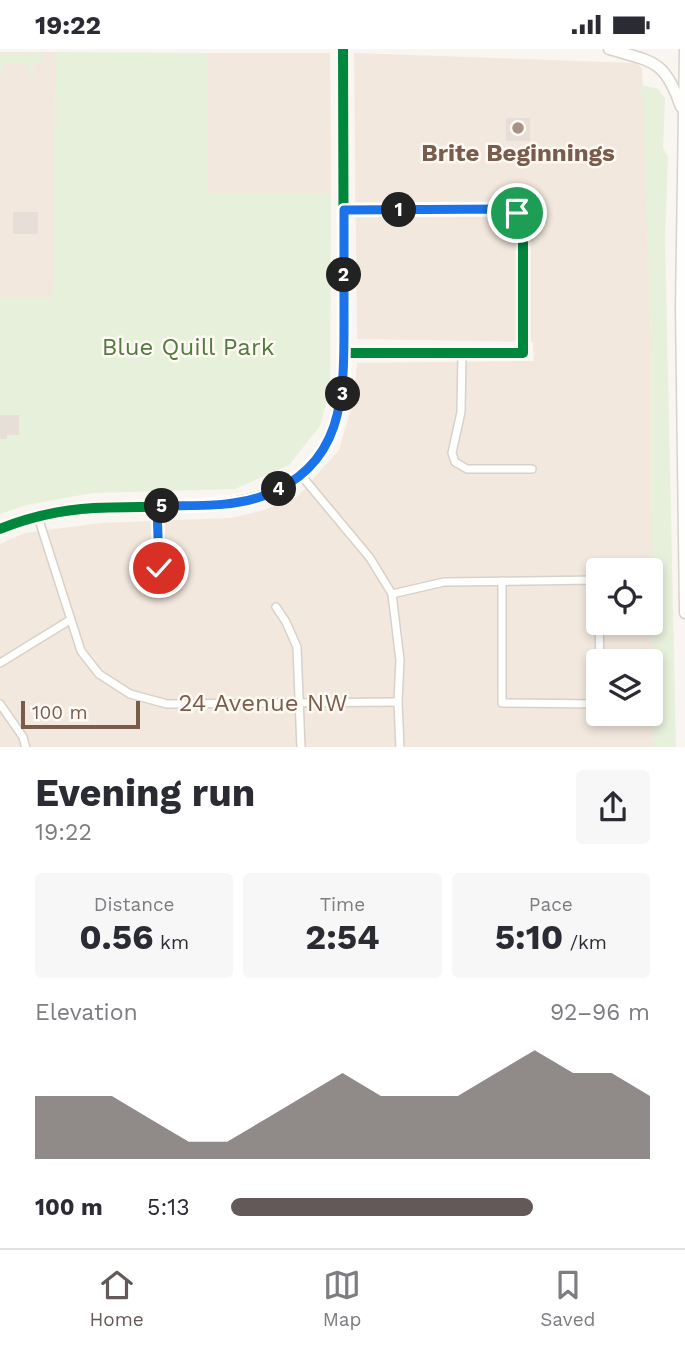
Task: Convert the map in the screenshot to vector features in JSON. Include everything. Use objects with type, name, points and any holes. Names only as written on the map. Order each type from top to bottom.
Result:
[{"type":"main road","points":[[608,49],[657,63],[671,79],[683,114]]},
{"type":"main road","points":[[685,50],[681,320],[685,613]]},
{"type":"street","points":[[0,529],[38,517],[77,510],[241,502],[272,492],[300,474],[321,452],[337,421],[344,388],[343,49]]},
{"type":"street","points":[[608,49],[620,49]]},
{"type":"street","points":[[680,49],[685,50]]},
{"type":"street","points":[[344,210],[506,209],[517,213],[523,224],[523,353],[344,353]]},
{"type":"street","points":[[462,353],[461,405],[452,453],[455,463],[467,469],[532,469]]},
{"type":"street","points":[[300,474],[370,558],[392,594],[400,660],[400,747]]},
{"type":"street","points":[[157,506],[160,575],[170,591]]},
{"type":"street","name":"24 Avenue NW","points":[[38,517],[81,651],[99,674],[130,694],[167,704],[398,702]]},
{"type":"street","points":[[392,594],[444,582],[586,580]]},
{"type":"street","points":[[502,581],[502,703],[586,704]]},
{"type":"street","points":[[276,607],[297,646],[301,747]]},
{"type":"street","points":[[0,663],[70,620]]},
{"type":"street","points":[[0,704],[23,737],[26,747]]},
{"type":"shaded area","points":[[0,52],[55,52],[54,298],[0,298]]},
{"type":"shaded area","points":[[207,53],[330,53],[331,193],[207,194]]},
{"type":"shaded area","points":[[354,53],[635,63],[642,68],[651,342],[652,558],[586,558],[586,635],[652,635],[653,649],[586,649],[586,726],[653,726],[653,747],[0,747],[0,544],[25,533],[101,523],[231,518],[264,510],[297,497],[339,450],[354,399],[357,363],[534,361],[533,342],[357,339]]},
{"type":"green space","name":"Blue Quill Park","points":[[55,52],[207,53],[207,194],[331,193],[330,389],[320,426],[289,465],[235,489],[92,493],[26,505],[0,514],[0,298],[54,298]]},
{"type":"green space","points":[[0,53],[41,53],[41,64],[34,64],[34,76],[28,76],[27,64],[3,64],[3,74],[0,74]]},
{"type":"green space","points":[[642,85],[658,89],[665,98],[663,148],[668,157],[665,238],[676,747],[653,747],[653,726],[663,726],[663,649],[653,649],[652,635],[663,635],[663,558],[652,558],[651,342]]},
{"type":"building","name":"Brite Beginnings","points":[[506,118],[530,118],[530,141],[506,141]]},
{"type":"building","points":[[13,212],[38,212],[38,234],[13,234]]},
{"type":"building","points":[[0,415],[19,415],[19,435],[7,435],[7,439],[0,439]]},
{"type":"cycle path","points":[[0,529],[70,510],[173,507],[250,498],[284,485],[312,464],[333,433],[344,388],[343,49]]},
{"type":"cycle path","points":[[344,210],[506,209],[517,213],[523,224],[523,353],[344,353]]},
{"type":"place","name":"Brite Beginnings","points":[[518,128]]},
{"type":"route","points":[[159,568],[157,506],[241,502],[272,492],[307,467],[321,452],[333,432],[344,388],[344,210],[506,209],[517,213]]}]
